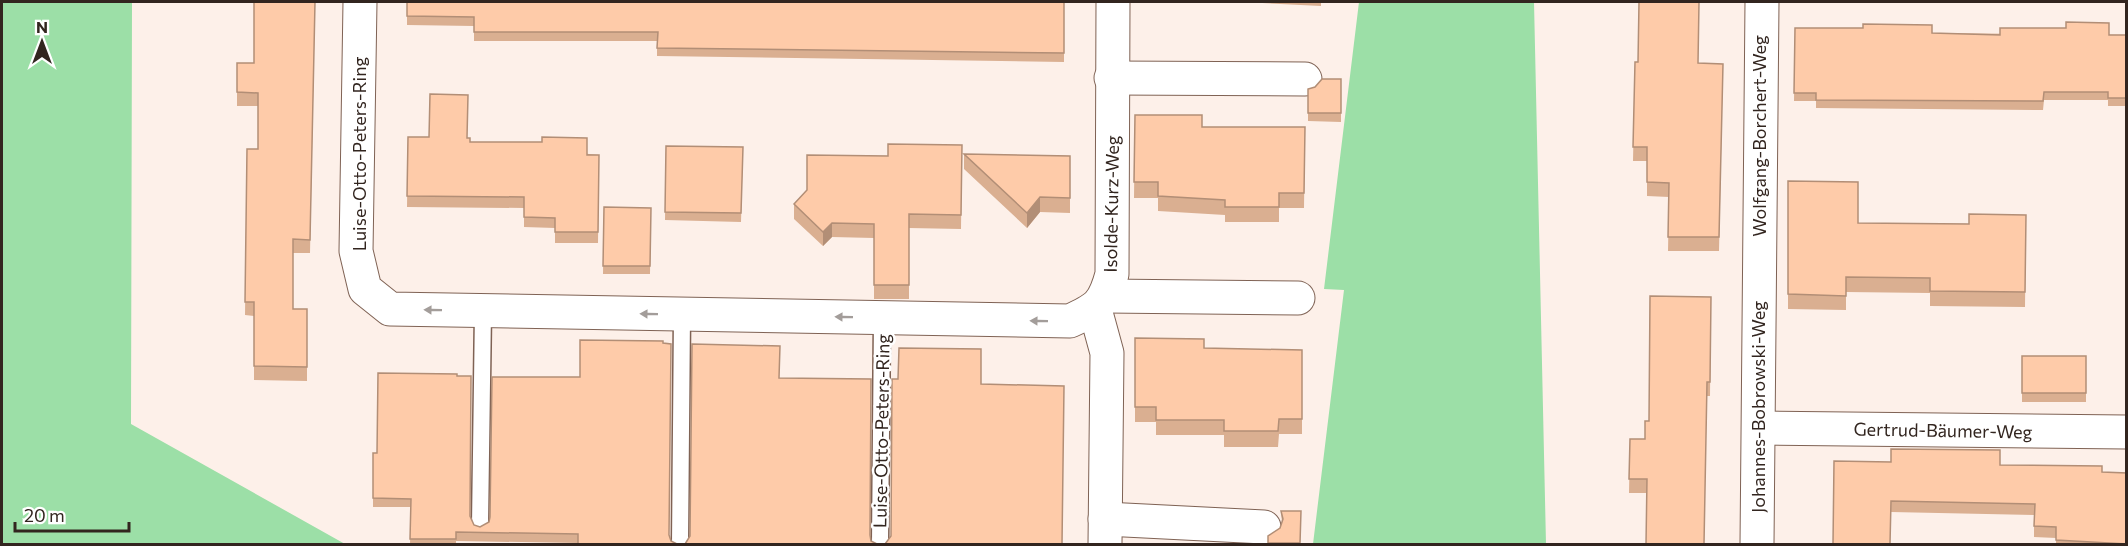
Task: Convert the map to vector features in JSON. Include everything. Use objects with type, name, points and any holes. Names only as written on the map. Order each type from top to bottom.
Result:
[{"type":"street","name":"Luise-Otto-Peters-Ring","points":[[360,2],[356,252],[365,289],[390,309],[1070,321],[1100,303]]},
{"type":"street","name":"Isolde-Kurz-Weg","points":[[1105,532],[1107,353],[1100,303],[1112,274],[1113,2]]},
{"type":"street","name":"Wolfgang-Borchert-Weg","points":[[1759,270],[1761,2]]},
{"type":"street","points":[[1111,78],[1305,79]]},
{"type":"street","name":"Johannes-Bobrowski-Weg","points":[[1757,544],[1759,270]]},
{"type":"street","points":[[1100,303],[1298,298]]},
{"type":"street","name":"Gertrud-Bäumer-Weg","points":[[1759,428],[2127,432]]},
{"type":"street","points":[[1105,532],[1264,527]]},
{"type":"lane","points":[[480,525],[483,311]]},
{"type":"lane","points":[[680,544],[682,314]]},
{"type":"lane","name":"Luise-Otto-Peters-Ring","points":[[880,544],[882,318]]},
{"type":"green space","points":[[2,2],[132,2],[131,424],[345,544],[2,544]]},
{"type":"green space","points":[[1359,2],[1534,2],[1546,544],[1313,544],[1344,290],[1324,289]]},
{"type":"building","points":[[254,2],[315,2],[310,240],[293,239],[293,309],[307,309],[307,367],[254,366],[254,302],[245,302],[247,149],[258,149],[258,93],[237,92],[237,63],[254,63]]},
{"type":"building","points":[[407,2],[1064,2],[1064,53],[657,48],[658,32],[474,32],[474,17],[407,16]]},
{"type":"building","points":[[1639,2],[1699,2],[1698,63],[1723,64],[1719,237],[1668,237],[1669,183],[1647,182],[1647,147],[1633,147]]},
{"type":"building","points":[[2066,22],[2109,23],[2109,35],[2127,35],[2127,98],[2108,98],[2108,92],[2044,92],[2043,101],[1816,100],[1816,93],[1794,93],[1795,28],[1863,28],[1863,24],[1932,25],[1932,33],[2000,35],[2000,28],[2066,28]]},
{"type":"building","points":[[1322,79],[1341,79],[1341,113],[1308,113],[1308,89],[1315,87]]},
{"type":"building","points":[[430,94],[468,95],[467,138],[470,138],[470,142],[542,142],[542,137],[587,138],[587,155],[599,155],[598,232],[555,232],[555,218],[524,217],[524,197],[407,196],[408,137],[429,137]]},
{"type":"building","points":[[1135,115],[1202,115],[1202,127],[1305,127],[1304,193],[1279,193],[1279,207],[1225,207],[1225,200],[1158,196],[1158,182],[1134,182]]},
{"type":"building","points":[[888,144],[962,145],[961,215],[909,214],[909,285],[874,285],[874,224],[832,223],[823,232],[794,204],[807,190],[807,155],[888,156]]},
{"type":"building","points":[[666,146],[743,147],[741,213],[665,212]]},
{"type":"building","points":[[964,154],[1070,156],[1070,198],[1040,197],[1027,213]]},
{"type":"building","points":[[1788,181],[1858,182],[1858,223],[1969,224],[1969,214],[2026,215],[2025,292],[1930,291],[1930,278],[1846,277],[1846,296],[1788,294]]},
{"type":"building","points":[[604,207],[651,208],[650,266],[603,266]]},
{"type":"building","points":[[1650,296],[1711,297],[1704,544],[1646,544],[1647,479],[1629,479],[1630,439],[1645,439],[1645,421],[1649,421]]},
{"type":"building","points":[[1135,338],[1204,339],[1204,348],[1302,350],[1302,419],[1279,419],[1278,431],[1224,431],[1224,420],[1156,420],[1156,407],[1135,407]]},
{"type":"building","points":[[580,340],[663,341],[663,343],[671,344],[669,535],[671,541],[677,544],[578,544],[578,534],[456,532],[456,539],[410,539],[411,499],[373,498],[373,453],[377,453],[378,373],[471,376],[470,516],[474,525],[480,527],[489,522],[490,517],[492,377],[580,377]]},
{"type":"building","points":[[692,344],[780,346],[779,378],[871,379],[870,535],[871,541],[877,544],[685,544],[690,536]]},
{"type":"building","points":[[899,348],[981,349],[981,384],[1064,386],[1062,544],[885,544],[891,536],[892,379],[898,379]]},
{"type":"building","points":[[2022,356],[2086,356],[2086,393],[2022,393]]},
{"type":"building","points":[[1891,449],[2000,450],[2000,465],[2102,466],[2102,472],[2127,473],[2127,544],[2056,540],[2056,527],[2034,526],[2035,504],[1891,501],[1890,544],[1833,544],[1834,461],[1891,462]]},
{"type":"building","points":[[1281,511],[1301,511],[1300,543],[1268,543],[1268,536],[1280,528],[1283,519]]}]
